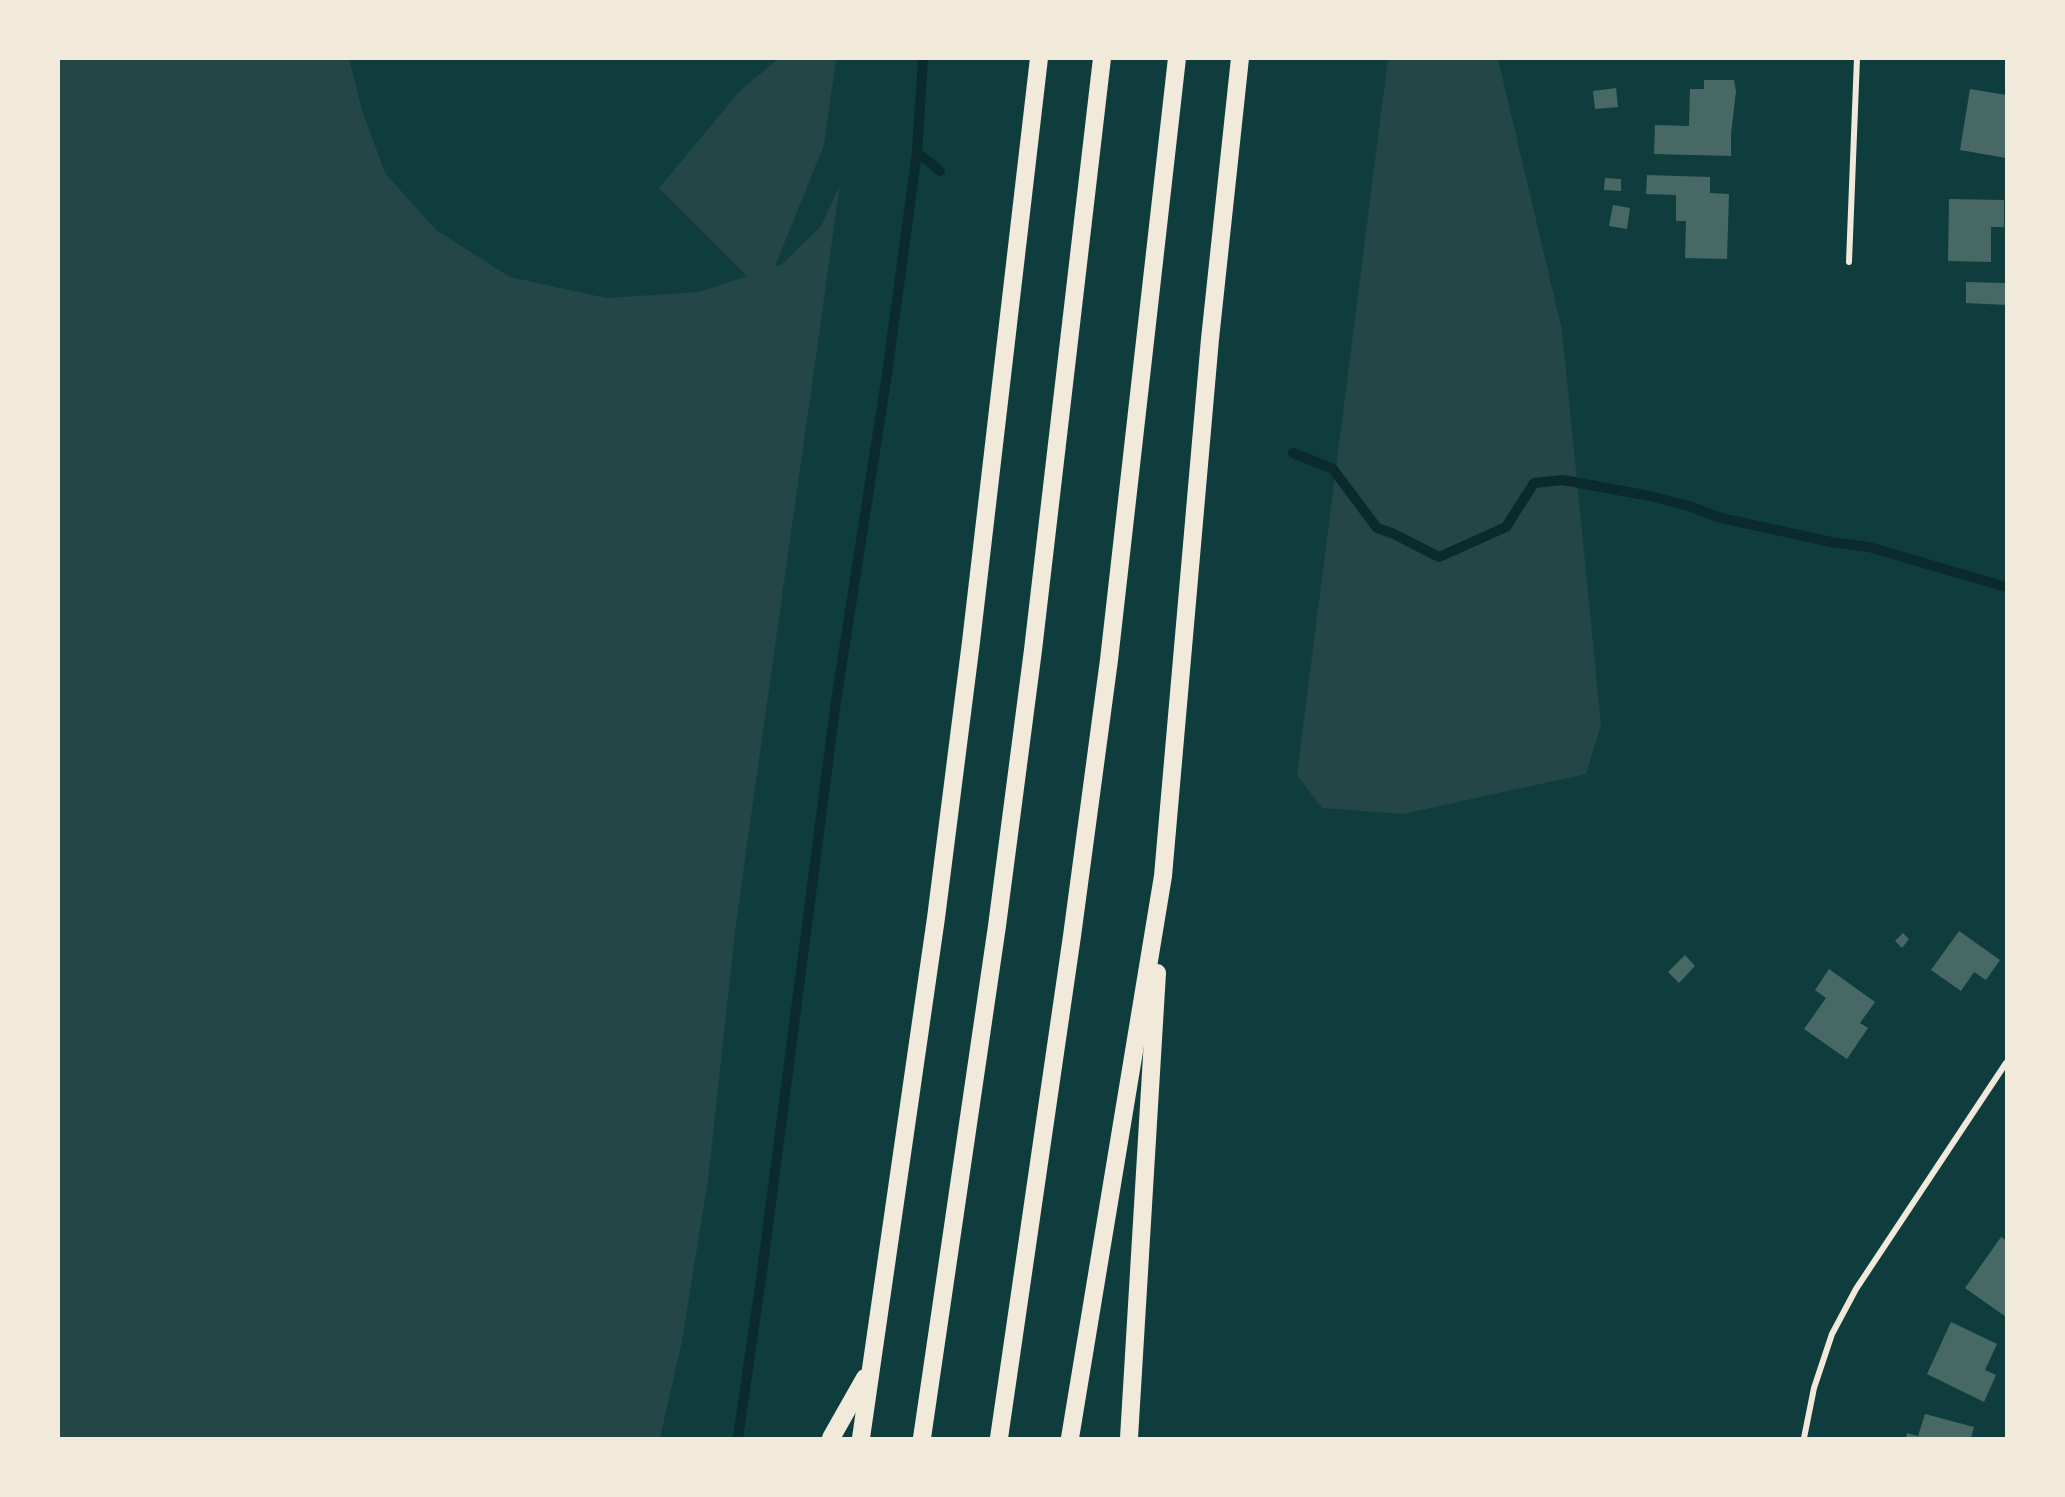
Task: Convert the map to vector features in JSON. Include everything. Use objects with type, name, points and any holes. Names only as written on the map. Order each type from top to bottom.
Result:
[{"type":"highway","points":[[861,1438],[936,918],[1039,58]]},
{"type":"highway","points":[[922,1438],[997,926],[1034,650],[1102,58]]},
{"type":"highway","points":[[999,1438],[1071,948],[1110,660],[1177,58]]},
{"type":"highway","points":[[1129,1438],[1163,876],[1209,351],[1240,58]]},
{"type":"highway","points":[[1070,1438],[1163,876]]},
{"type":"highway","points":[[831,1438],[872,1366]]},
{"type":"street","points":[[1849,262],[1857,58]]},
{"type":"street","points":[[1804,1438],[1814,1388],[1832,1334],[1856,1289],[2007,1063]]},
{"type":"shaded area","points":[[58,59],[349,59],[362,110],[385,173],[436,230],[510,277],[606,298],[699,292],[747,276],[659,188],[739,92],[778,59],[836,59],[824,145],[775,266],[781,265],[821,226],[840,185],[736,923],[708,1180],[682,1341],[660,1438],[59,1438]]},
{"type":"shaded area","points":[[1388,59],[1498,59],[1562,330],[1601,725],[1586,774],[1403,814],[1322,808],[1297,775]]},
{"type":"building","points":[[1704,80],[1734,80],[1736,91],[1731,156],[1654,154],[1655,125],[1689,126],[1690,89],[1704,89]]},
{"type":"building","points":[[1616,88],[1618,107],[1595,109],[1593,91]]},
{"type":"building","points":[[1970,89],[2006,95],[2006,158],[1960,150]]},
{"type":"building","points":[[1647,175],[1710,177],[1710,193],[1729,194],[1727,259],[1685,258],[1686,221],[1676,221],[1676,195],[1646,194]]},
{"type":"building","points":[[1605,178],[1621,179],[1621,191],[1604,190]]},
{"type":"building","points":[[1949,199],[2004,200],[2004,227],[1991,227],[1991,262],[1948,261]]},
{"type":"building","points":[[1613,205],[1630,208],[1627,229],[1609,226]]},
{"type":"building","points":[[1966,282],[2006,283],[2006,305],[1966,303]]},
{"type":"building","points":[[1959,931],[2000,960],[1986,980],[1974,972],[1961,991],[1931,970]]},
{"type":"building","points":[[1903,933],[1909,939],[1902,948],[1895,941]]},
{"type":"building","points":[[1685,955],[1695,966],[1679,983],[1668,972]]},
{"type":"building","points":[[1829,969],[1875,1002],[1860,1023],[1868,1028],[1847,1059],[1804,1029],[1826,998],[1815,990]]},
{"type":"building","points":[[2001,1237],[2006,1240],[2006,1317],[1965,1288]]},
{"type":"building","points":[[1951,1322],[1997,1344],[1985,1370],[1996,1375],[1984,1402],[1927,1374]]},
{"type":"building","points":[[1925,1414],[1974,1427],[1971,1438],[1906,1438],[1907,1433],[1918,1436]]},
{"type":"waterway","points":[[738,1438],[762,1272],[836,701],[887,374],[917,152],[923,58]]},
{"type":"waterway","points":[[917,152],[940,171]]},
{"type":"waterway","points":[[1293,453],[1333,469],[1377,528],[1439,557],[1506,527],[1534,483],[1563,480],[1650,496],[1689,506],[1721,518],[1831,542],[1869,547],[2006,587]]}]
